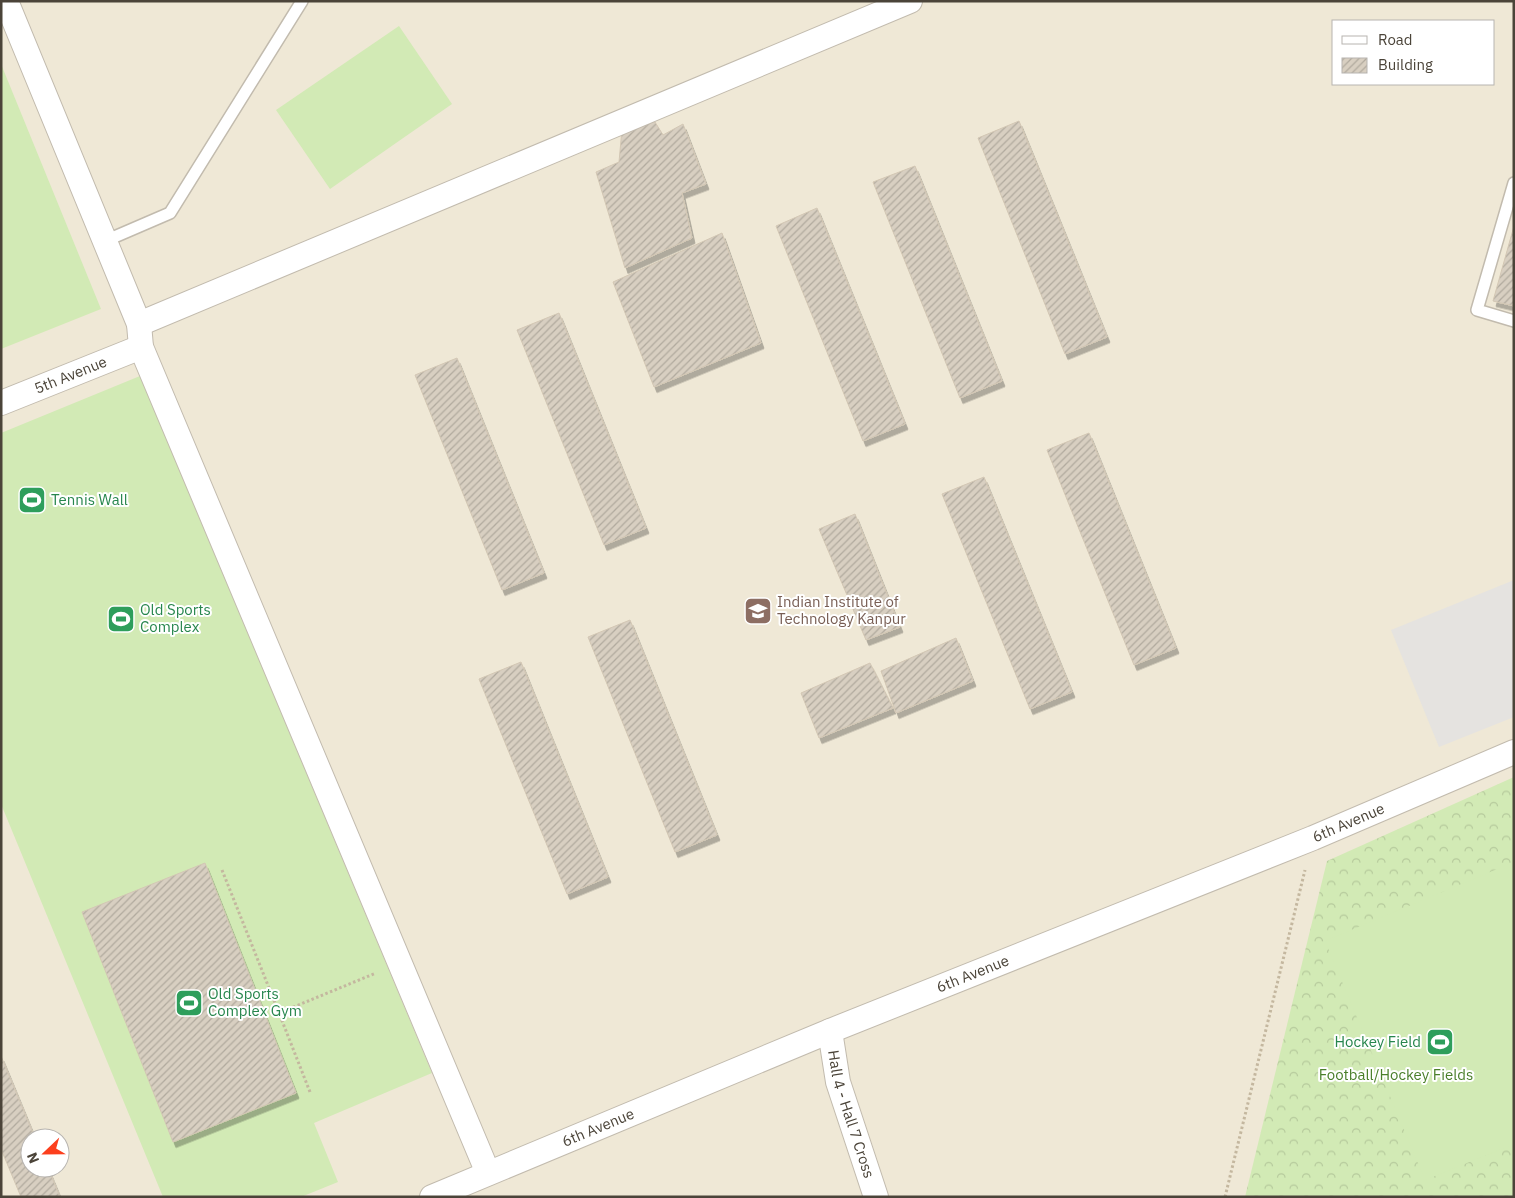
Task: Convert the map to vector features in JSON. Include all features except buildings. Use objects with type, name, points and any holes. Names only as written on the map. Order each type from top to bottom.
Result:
[{"type":"street","points":[[6,1],[139,324],[141,348],[488,1173]]},
{"type":"street","points":[[139,324],[910,1]]},
{"type":"street","name":"5th Avenue","points":[[1,403],[141,348]]},
{"type":"street","name":"6th Avenue","points":[[432,1197],[830,1031],[1313,838],[1514,752]]},
{"type":"street","name":"Hall 4 - Hall 7 Cross","points":[[830,1031],[838,1082],[876,1197]]},
{"type":"lane","points":[[105,240],[170,213],[302,1]]},
{"type":"lane","points":[[1514,183],[1477,310],[1514,321]]},
{"type":"path","points":[[1225,1197],[1313,838]]},
{"type":"path","points":[[222,870],[310,1092]]},
{"type":"path","points":[[279,1013],[399,963]]},
{"type":"shaded area","name":"Indian Institute of Technology Kanpur","points":[[1,1],[1514,1],[1514,1197],[1,1197]]},
{"type":"shaded area","points":[[1514,580],[1514,717],[1439,747],[1391,630]]},
{"type":"green space","points":[[399,26],[452,104],[330,189],[276,110]]},
{"type":"green space","points":[[1,64],[101,309],[1,349]]},
{"type":"green space","name":"Old Sports Complex","points":[[140,376],[432,1073],[314,1123],[338,1182],[301,1197],[163,1197],[1,804],[1,433]]},
{"type":"green space","name":"Football/Hockey Fields","points":[[1514,777],[1514,1197],[1245,1197],[1327,861]]},
{"type":"green space","name":"Hockey Field","points":[[1514,862],[1514,1144],[1425,1180],[1325,941]]},
{"type":"place","name":"Tennis Wall","points":[[32,500]]},
{"type":"place","name":"Indian Institute of Technology Kanpur","points":[[758,611]]},
{"type":"place","name":"Old Sports Complex","points":[[121,619]]},
{"type":"place","name":"Old Sports Complex Gym","points":[[189,1003]]},
{"type":"place","name":"Hockey Field","points":[[1440,1042]]}]
